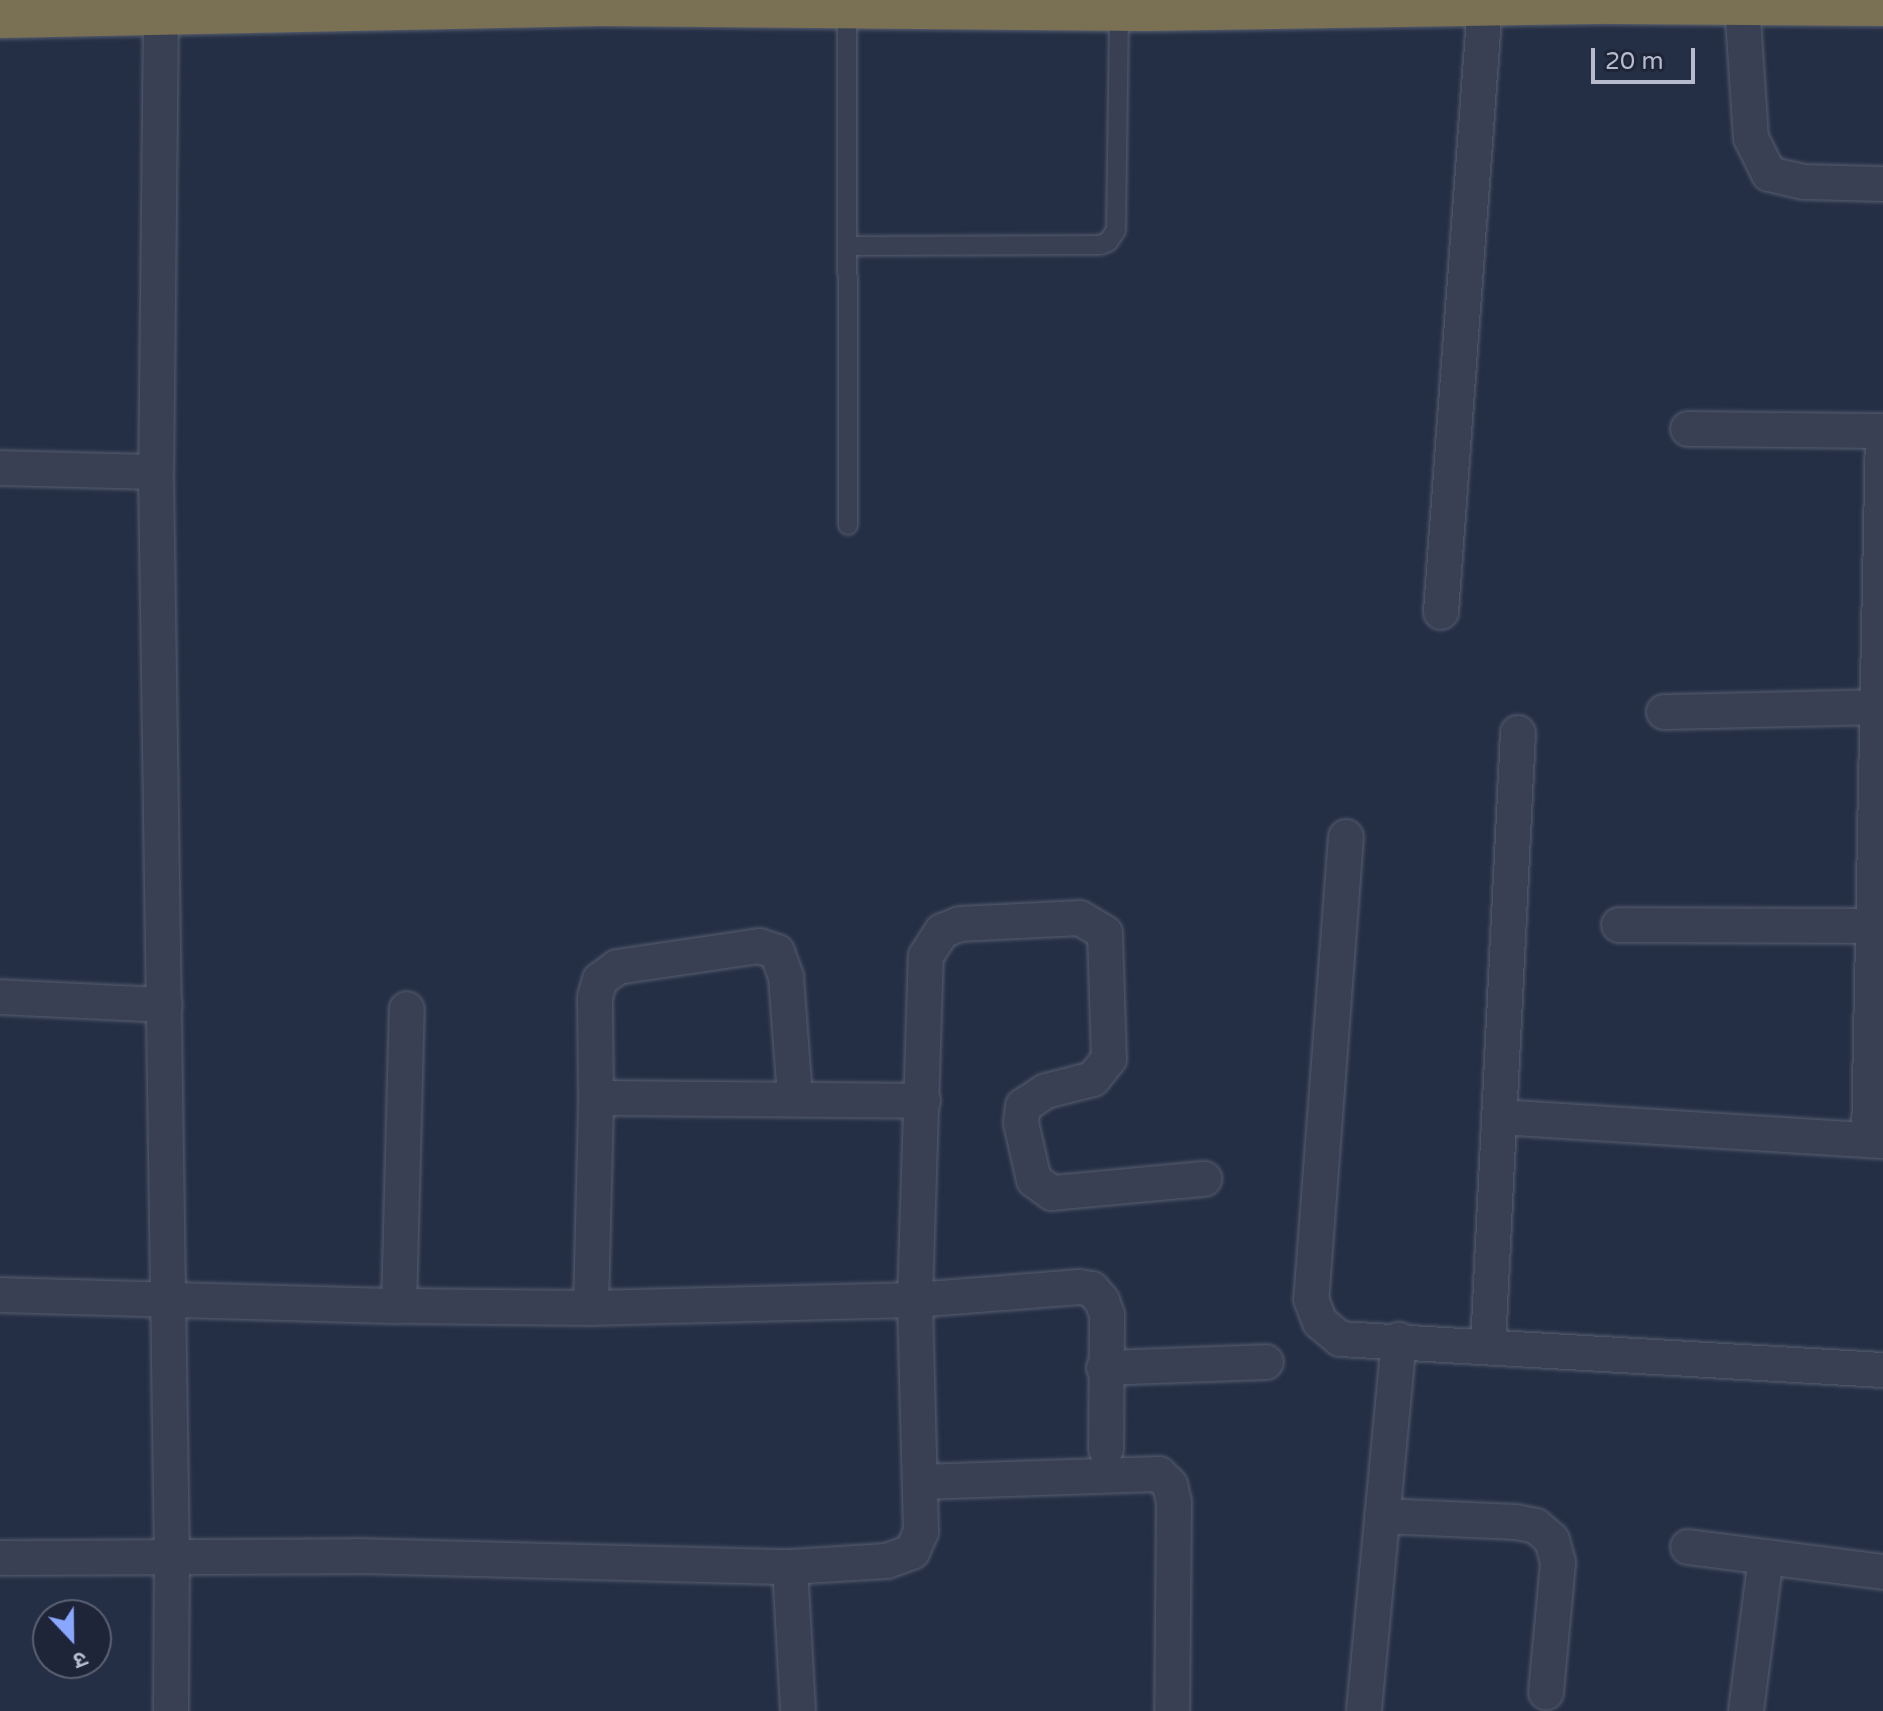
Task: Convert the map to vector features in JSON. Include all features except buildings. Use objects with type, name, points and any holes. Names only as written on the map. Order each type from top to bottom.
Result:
[{"type":"highway","points":[[0,16],[586,4],[1883,4]]},
{"type":"street","points":[[1742,3],[1751,138],[1769,174],[1804,182],[1883,184]]},
{"type":"street","points":[[1441,612],[1485,4]]},
{"type":"street","points":[[161,13],[156,472],[172,1558],[171,1711]]},
{"type":"street","points":[[1500,1117],[1876,1140],[1873,926],[1883,431],[1688,429]]},
{"type":"street","points":[[0,468],[156,472]]},
{"type":"street","points":[[1664,712],[1877,707]]},
{"type":"street","points":[[1488,1346],[1518,733]]},
{"type":"street","points":[[1346,837],[1311,1299],[1320,1322],[1340,1339],[1883,1370]]},
{"type":"street","points":[[0,1558],[356,1556],[790,1567],[887,1561],[912,1552],[921,1532],[915,1300],[926,956],[942,931],[960,924],[1080,918],[1105,933],[1108,944],[1109,1059],[1093,1079],[1046,1091],[1023,1106],[1021,1123],[1034,1180],[1052,1193],[1204,1179]]},
{"type":"street","points":[[1619,925],[1873,926]]},
{"type":"street","points":[[591,1308],[595,997],[600,980],[617,967],[759,946],[777,952],[786,977],[795,1098]]},
{"type":"street","points":[[0,997],[165,1005]]},
{"type":"street","points":[[399,1306],[407,1009]]},
{"type":"street","points":[[596,1098],[923,1101]]},
{"type":"street","points":[[0,1295],[591,1308],[915,1300],[1079,1287],[1092,1289],[1107,1315],[1104,1368],[1106,1449]]},
{"type":"street","points":[[1364,1710],[1399,1340]]},
{"type":"street","points":[[1104,1368],[1266,1362]]},
{"type":"street","points":[[920,1482],[1159,1474],[1170,1485],[1174,1502],[1172,1711]]},
{"type":"street","points":[[1382,1516],[1516,1522],[1536,1526],[1552,1540],[1558,1563],[1546,1692]]},
{"type":"street","points":[[1688,1547],[1883,1572]]},
{"type":"street","points":[[1746,1711],[1766,1557]]},
{"type":"street","points":[[790,1567],[798,1711]]},
{"type":"lane","points":[[847,4],[848,525]]},
{"type":"lane","points":[[847,246],[1100,245],[1108,242],[1116,230],[1119,4]]}]
